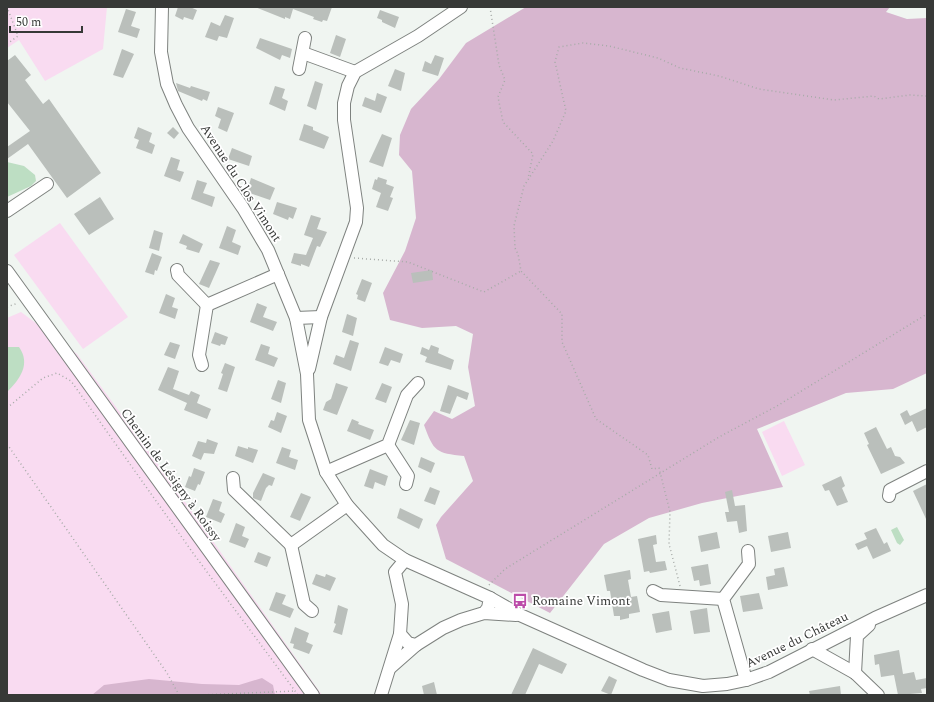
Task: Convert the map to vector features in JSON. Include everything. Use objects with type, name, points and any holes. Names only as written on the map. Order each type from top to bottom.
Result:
[{"type":"street","name":"Avenue du Clos Vimont","points":[[162,7],[161,52],[167,84],[176,105],[188,128],[246,214],[268,250],[296,318],[307,374],[310,420],[326,472],[347,506],[383,545],[405,560],[484,596]]},
{"type":"street","points":[[303,53],[355,72],[418,36],[444,13],[461,7]]},
{"type":"street","points":[[298,69],[303,53],[305,38]]},
{"type":"street","name":"Avenue du Clos Vimont","points":[[307,374],[320,317],[356,222],[357,208],[344,120],[344,102],[348,86],[355,72]]},
{"type":"street","points":[[7,211],[47,184]]},
{"type":"street","points":[[177,270],[178,275],[207,305]]},
{"type":"street","name":"Chemin de Lésigny à Roissy","points":[[7,271],[313,695]]},
{"type":"street","points":[[207,305],[278,274]]},
{"type":"street","points":[[202,365],[199,355],[207,305]]},
{"type":"street","points":[[296,318],[320,317]]},
{"type":"street","points":[[326,472],[388,445],[407,395],[418,383]]},
{"type":"street","points":[[388,445],[408,476],[406,484]]},
{"type":"street","points":[[889,496],[890,490],[927,471]]},
{"type":"street","points":[[232,478],[234,490],[291,545],[304,604],[312,610]]},
{"type":"street","points":[[291,545],[347,506]]},
{"type":"street","name":"Avenue du Clos Vimont","points":[[381,695],[400,634],[402,604],[395,572],[383,545]]},
{"type":"street","points":[[723,599],[749,564],[748,551]]},
{"type":"street","points":[[395,572],[405,560]]},
{"type":"street","points":[[653,591],[661,595],[723,599]]},
{"type":"street","name":"Avenue du Château","points":[[484,596],[520,615],[669,680],[703,690],[746,680],[769,672],[875,618],[927,595]]},
{"type":"street","points":[[391,666],[416,645],[443,628],[484,613],[488,608],[484,596]]},
{"type":"street","points":[[723,599],[746,680]]},
{"type":"street","name":"Avenue du Château","points":[[484,613],[520,615]]},
{"type":"street","points":[[855,673],[857,636],[875,618]]},
{"type":"street","points":[[400,634],[408,643],[416,645]]},
{"type":"street","points":[[812,649],[855,673],[878,695]]},
{"type":"path","points":[[7,7],[18,36],[7,44]]},
{"type":"path","points":[[490,7],[499,65],[505,80],[498,98],[503,122],[533,154],[528,181]]},
{"type":"path","points":[[682,596],[669,544],[670,512],[659,468],[652,469],[648,455],[596,419],[562,342],[562,314],[521,271],[518,254],[515,248],[514,226],[524,186],[553,141],[566,111],[555,62],[559,47],[583,42],[609,46],[658,58],[680,68],[719,76],[759,89],[834,100],[874,96],[879,99],[910,95],[927,96]]},
{"type":"path","points":[[343,257],[408,262],[484,292],[521,271]]},
{"type":"path","points":[[484,596],[493,582],[505,569],[719,437],[777,406],[927,314]]},
{"type":"path","points":[[7,408],[43,378],[57,373],[71,381],[193,553],[298,695]]},
{"type":"path","points":[[7,444],[167,673],[179,695]]},
{"type":"path","points":[[200,695],[295,691]]},
{"type":"shaded area","points":[[7,7],[107,7],[103,49],[45,81],[19,40],[7,48]]},
{"type":"shaded area","points":[[526,7],[890,7],[886,12],[907,19],[927,18],[927,373],[893,389],[846,393],[757,429],[783,487],[702,503],[649,518],[604,544],[550,613],[446,559],[436,525],[441,517],[473,481],[464,456],[447,454],[437,450],[424,425],[434,411],[452,419],[475,406],[468,367],[473,334],[456,326],[422,328],[390,320],[383,293],[405,251],[416,218],[412,171],[399,155],[400,135],[411,109],[439,79],[466,43]]},
{"type":"shaded area","points":[[7,162],[24,166],[35,175],[36,181],[31,186],[7,197]]},
{"type":"shaded area","points":[[60,223],[128,317],[83,349],[14,255]]},
{"type":"shaded area","points":[[21,312],[77,354],[166,475],[322,695],[7,695],[7,318]]},
{"type":"shaded area","points":[[7,347],[19,347],[24,359],[24,365],[20,377],[7,392]]},
{"type":"shaded area","points":[[784,421],[805,465],[782,476],[762,432]]},
{"type":"shaded area","points":[[897,527],[904,540],[900,545],[897,543],[891,530]]},
{"type":"shaded area","points":[[262,678],[273,685],[275,695],[92,695],[104,685],[149,679],[202,684],[239,685]]},
{"type":"building","points":[[178,7],[190,7],[197,10],[193,20],[184,17],[183,20],[175,16]]},
{"type":"building","points":[[255,7],[332,7],[327,21],[323,20],[322,22],[313,19],[314,17],[293,9],[290,19],[285,17],[285,19]]},
{"type":"building","points":[[126,9],[136,12],[131,26],[140,29],[137,38],[118,32]]},
{"type":"building","points":[[380,10],[399,17],[395,28],[377,18]]},
{"type":"building","points":[[225,15],[234,18],[227,38],[219,36],[217,41],[205,37],[211,22],[220,26]]},
{"type":"building","points":[[336,35],[346,39],[340,57],[330,53]]},
{"type":"building","points":[[260,38],[292,49],[290,58],[282,55],[280,60],[256,48]]},
{"type":"building","points":[[122,49],[134,54],[123,78],[113,75]]},
{"type":"building","points":[[15,55],[31,75],[25,80],[43,104],[49,99],[101,173],[67,198],[28,144],[7,159],[7,147],[30,131],[7,102],[7,61]]},
{"type":"building","points":[[435,55],[444,58],[438,76],[422,71],[425,61],[431,64]]},
{"type":"building","points":[[395,69],[405,73],[401,91],[388,86]]},
{"type":"building","points":[[315,81],[323,84],[316,110],[307,106]]},
{"type":"building","points":[[176,83],[190,88],[191,86],[210,92],[207,101],[203,99],[202,101],[178,91]]},
{"type":"building","points":[[275,86],[285,89],[282,98],[288,101],[285,111],[269,104]]},
{"type":"building","points":[[377,93],[387,97],[381,113],[362,106],[365,97],[375,101]]},
{"type":"building","points":[[218,107],[234,113],[227,132],[218,128],[221,119],[215,116]]},
{"type":"building","points":[[304,124],[313,127],[313,130],[329,137],[324,149],[299,140]]},
{"type":"building","points":[[138,127],[152,133],[149,142],[155,145],[152,154],[136,148],[139,140],[134,138]]},
{"type":"building","points":[[173,127],[179,133],[174,139],[167,133]]},
{"type":"building","points":[[382,134],[392,138],[383,167],[369,162]]},
{"type":"building","points":[[232,148],[252,156],[249,166],[228,159]]},
{"type":"building","points":[[171,157],[180,160],[177,170],[184,172],[180,182],[164,176]]},
{"type":"building","points":[[378,177],[387,180],[386,184],[394,187],[390,197],[393,198],[388,211],[376,207],[381,193],[372,189],[375,179],[377,180]]},
{"type":"building","points":[[251,178],[275,188],[270,200],[247,192]]},
{"type":"building","points":[[197,180],[207,183],[203,193],[215,197],[212,207],[191,199]]},
{"type":"building","points":[[100,197],[114,219],[89,235],[74,214]]},
{"type":"building","points":[[277,202],[297,208],[293,219],[289,217],[288,220],[273,214]]},
{"type":"building","points":[[311,215],[321,218],[317,229],[327,232],[320,247],[317,246],[309,267],[291,263],[294,253],[306,255],[313,238],[304,235]]},
{"type":"building","points":[[227,226],[236,230],[232,242],[241,246],[238,255],[219,248]]},
{"type":"building","points":[[154,230],[163,233],[159,251],[149,248]]},
{"type":"building","points":[[183,234],[203,244],[199,253],[186,249],[187,246],[179,243]]},
{"type":"building","points":[[152,253],[162,257],[154,275],[145,272]]},
{"type":"building","points":[[210,260],[220,263],[209,288],[199,284]]},
{"type":"building","points":[[432,270],[433,280],[413,283],[411,273]]},
{"type":"building","points":[[362,279],[372,283],[365,302],[357,299],[358,295],[356,294]]},
{"type":"building","points":[[166,294],[175,298],[172,307],[178,309],[175,319],[159,313]]},
{"type":"building","points":[[257,303],[267,307],[263,317],[277,322],[273,331],[250,322]]},
{"type":"building","points":[[347,314],[357,318],[353,336],[342,332]]},
{"type":"building","points":[[215,332],[228,337],[225,345],[221,344],[220,346],[211,343]]},
{"type":"building","points":[[350,340],[359,343],[351,371],[333,364],[336,355],[344,358]]},
{"type":"building","points":[[170,342],[180,345],[175,359],[164,355]]},
{"type":"building","points":[[261,344],[270,347],[268,354],[278,358],[274,367],[255,360]]},
{"type":"building","points":[[431,345],[439,348],[438,353],[454,360],[451,370],[425,362],[427,357],[420,354],[422,347],[429,350]]},
{"type":"building","points":[[385,347],[403,354],[400,363],[391,360],[388,366],[379,363]]},
{"type":"building","points":[[225,363],[235,367],[227,392],[218,389],[223,374],[221,373]]},
{"type":"building","points":[[168,367],[179,371],[173,389],[189,395],[191,391],[200,395],[197,403],[211,409],[207,419],[184,410],[187,403],[158,390]]},
{"type":"building","points":[[278,380],[286,383],[281,403],[271,399]]},
{"type":"building","points":[[336,383],[348,387],[337,415],[323,410],[326,402],[331,399]]},
{"type":"building","points":[[382,383],[392,387],[386,403],[375,399]]},
{"type":"building","points":[[448,385],[469,393],[467,400],[457,396],[450,414],[440,411]]},
{"type":"building","points":[[927,408],[927,427],[917,432],[912,421],[905,425],[900,414],[907,410],[910,416]]},
{"type":"building","points":[[277,412],[287,416],[281,433],[268,427],[271,420],[274,421]]},
{"type":"building","points":[[352,419],[359,422],[358,424],[374,430],[370,440],[347,431]]},
{"type":"building","points":[[410,420],[420,423],[414,445],[401,440]]},
{"type":"building","points":[[876,427],[887,449],[891,447],[895,456],[900,457],[905,463],[881,474],[867,445],[869,444],[864,433]]},
{"type":"building","points":[[207,439],[218,443],[214,454],[204,453],[201,460],[192,456],[198,441],[206,443]]},
{"type":"building","points":[[238,446],[258,450],[253,463],[235,456]]},
{"type":"building","points":[[282,447],[291,450],[289,457],[298,460],[295,470],[276,463]]},
{"type":"building","points":[[421,457],[435,463],[431,473],[418,467]]},
{"type":"building","points":[[194,468],[205,472],[200,485],[198,484],[195,491],[185,487]]},
{"type":"building","points":[[370,469],[388,476],[385,486],[375,482],[373,489],[364,486]]},
{"type":"building","points":[[263,473],[275,478],[272,486],[269,485],[266,488],[261,501],[253,498],[253,493]]},
{"type":"building","points":[[841,476],[845,486],[842,488],[848,502],[837,506],[829,490],[825,491],[822,485]]},
{"type":"building","points":[[927,484],[927,521],[913,491]]},
{"type":"building","points":[[430,487],[440,491],[435,505],[424,501]]},
{"type":"building","points":[[732,490],[735,506],[745,505],[747,531],[739,533],[737,521],[727,522],[725,512],[729,512],[725,492]]},
{"type":"building","points":[[301,493],[311,497],[300,521],[290,517]]},
{"type":"building","points":[[213,499],[222,502],[219,511],[225,514],[221,523],[206,517]]},
{"type":"building","points":[[400,508],[423,519],[419,529],[397,518]]},
{"type":"building","points":[[236,523],[245,527],[242,536],[249,539],[245,548],[229,542]]},
{"type":"building","points":[[876,528],[884,544],[887,542],[891,551],[873,559],[867,546],[858,550],[855,544],[867,539],[864,533]]},
{"type":"building","points":[[717,532],[720,548],[701,552],[698,536]]},
{"type":"building","points":[[788,532],[791,548],[771,552],[768,536]]},
{"type":"building","points":[[656,535],[657,544],[653,545],[656,562],[665,561],[667,570],[650,573],[649,571],[644,572],[638,539]]},
{"type":"building","points":[[258,552],[271,557],[267,567],[254,562]]},
{"type":"building","points":[[708,564],[711,584],[700,586],[699,580],[694,581],[691,567]]},
{"type":"building","points":[[784,567],[788,586],[768,590],[766,577],[775,575],[774,569]]},
{"type":"building","points":[[630,570],[631,579],[628,580],[631,597],[637,596],[640,612],[629,614],[629,618],[620,620],[620,616],[614,616],[610,591],[607,591],[604,575]]},
{"type":"building","points":[[316,574],[325,577],[326,574],[336,578],[330,591],[312,584]]},
{"type":"building","points":[[276,592],[286,595],[282,604],[294,609],[290,618],[269,610]]},
{"type":"building","points":[[759,593],[763,609],[743,612],[740,596]]},
{"type":"building","points":[[338,605],[348,609],[342,635],[333,632],[336,624],[334,623]]},
{"type":"building","points":[[707,608],[710,632],[694,634],[690,611]]},
{"type":"building","points":[[669,611],[672,630],[656,633],[652,614]]},
{"type":"building","points":[[295,627],[309,633],[306,642],[313,645],[309,654],[293,648],[294,644],[290,643]]},
{"type":"building","points":[[533,648],[567,664],[562,674],[539,664],[525,695],[511,695]]},
{"type":"building","points":[[899,650],[903,674],[914,672],[916,680],[927,678],[927,688],[921,689],[922,693],[898,695],[894,675],[881,677],[879,664],[875,665],[874,655]]},
{"type":"building","points":[[609,676],[617,680],[611,695],[601,691]]},
{"type":"building","points":[[434,682],[437,695],[424,695],[422,686]]},
{"type":"building","points":[[840,686],[841,695],[810,695],[809,691]]},
{"type":"place","name":"Romaine Vimont","points":[[520,601]]}]
